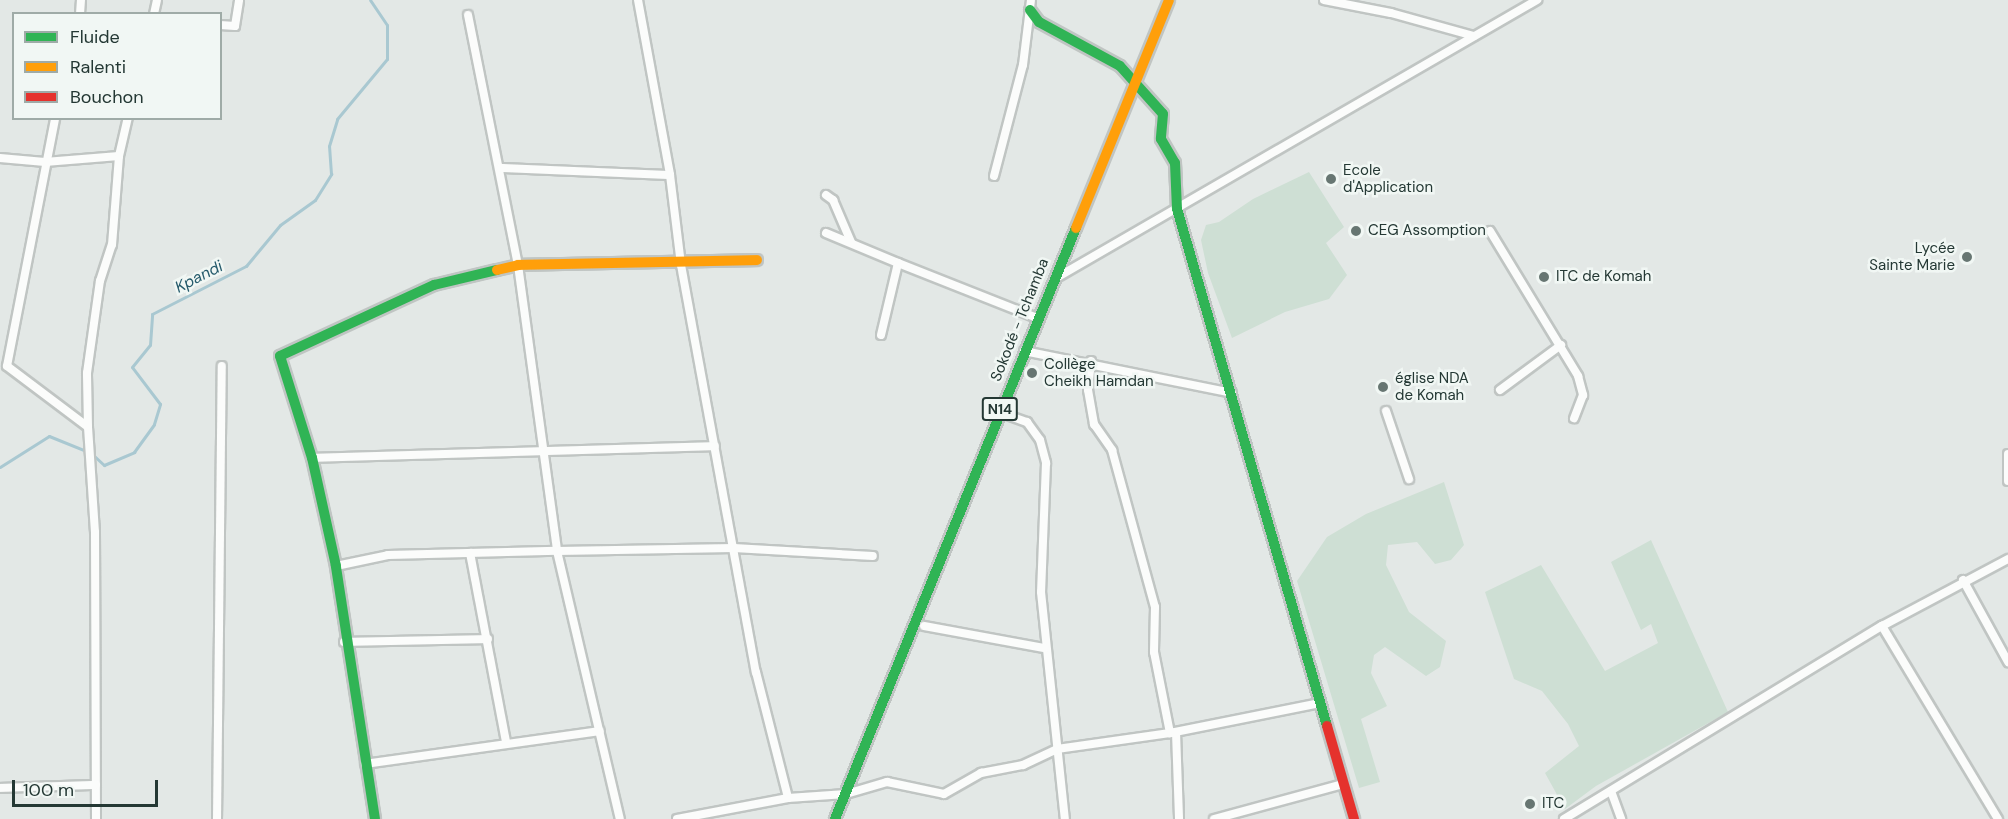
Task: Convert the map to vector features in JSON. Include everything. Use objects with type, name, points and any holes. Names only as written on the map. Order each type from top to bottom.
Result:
[{"type":"street","points":[[222,25],[235,26],[239,0]]},
{"type":"street","points":[[638,0],[670,175],[681,265],[756,672],[788,798]]},
{"type":"street","name":"Sokodé - Tchamba","points":[[835,819],[1052,280],[1169,0]]},
{"type":"street","points":[[1324,0],[1392,13],[1474,36]]},
{"type":"street","points":[[1052,280],[1538,0]]},
{"type":"street","points":[[1030,5],[1039,22],[1120,66],[1136,80],[1163,114],[1161,138],[1175,164],[1177,209],[1354,819]]},
{"type":"street","points":[[994,176],[1021,74],[1030,5]]},
{"type":"street","points":[[468,15],[478,82],[501,168],[518,265],[541,447],[557,550],[620,819]]},
{"type":"street","points":[[55,120],[3,367],[88,427]]},
{"type":"street","points":[[96,819],[95,532],[87,373],[100,281],[112,245],[119,156],[128,120]]},
{"type":"street","points":[[0,158],[45,162],[119,156]]},
{"type":"street","points":[[501,168],[670,175]]},
{"type":"street","points":[[826,195],[833,200],[851,242]]},
{"type":"street","points":[[1490,231],[1561,345],[1583,395],[1574,418]]},
{"type":"street","points":[[826,233],[1037,318]]},
{"type":"street","points":[[375,819],[344,642],[336,566],[312,458],[280,356],[434,285],[518,265],[681,265],[757,260]]},
{"type":"street","points":[[881,335],[898,263]]},
{"type":"street","points":[[1500,390],[1561,345]]},
{"type":"street","points":[[1024,351],[1091,361],[1232,393]]},
{"type":"street","points":[[1091,361],[1088,390],[1094,424],[1112,450],[1155,607],[1154,652],[1173,733],[1179,819]]},
{"type":"street","points":[[217,819],[222,366]]},
{"type":"street","points":[[1386,411],[1409,479]]},
{"type":"street","points":[[999,412],[1027,422],[1040,440],[1046,464],[1041,592],[1044,648],[1065,819]]},
{"type":"street","points":[[312,458],[541,447],[715,446]]},
{"type":"street","points":[[2008,454],[2008,481]]},
{"type":"street","points":[[336,566],[388,555],[557,550],[734,549],[873,556]]},
{"type":"street","points":[[470,553],[506,742]]},
{"type":"street","points":[[1564,819],[1882,626],[1963,580],[2008,559]]},
{"type":"street","points":[[1963,580],[2008,662]]},
{"type":"street","points":[[924,626],[1044,648]]},
{"type":"street","points":[[1882,626],[1998,819]]},
{"type":"street","points":[[344,642],[488,639]]},
{"type":"street","points":[[677,819],[788,798],[846,794],[887,782],[944,794],[981,773],[1023,765],[1057,749],[1173,733],[1320,703]]},
{"type":"street","points":[[365,764],[506,742],[600,731]]},
{"type":"street","points":[[1214,819],[1242,815],[1343,784]]},
{"type":"street","points":[[0,788],[96,785]]},
{"type":"street","points":[[1611,791],[1621,819]]},
{"type":"green space","points":[[1309,172],[1344,227],[1326,243],[1347,275],[1329,299],[1285,312],[1232,338],[1208,273],[1201,240],[1206,225],[1219,222],[1253,199]]},
{"type":"green space","points":[[1444,482],[1464,545],[1451,560],[1435,564],[1417,542],[1388,545],[1386,565],[1409,612],[1446,641],[1440,667],[1426,676],[1385,647],[1374,655],[1371,673],[1387,706],[1361,719],[1380,782],[1359,788],[1297,581],[1327,537],[1366,514]]},
{"type":"green space","points":[[1651,540],[1728,712],[1596,786],[1565,809],[1545,773],[1579,746],[1568,724],[1542,691],[1514,679],[1485,592],[1541,565],[1605,671],[1658,643],[1651,624],[1641,630],[1611,562]]},
{"type":"waterway","name":"Kpandi","points":[[0,467],[49,436],[91,453],[104,465],[134,452],[154,424],[160,404],[132,367],[150,345],[152,314],[246,266],[280,225],[315,200],[331,174],[329,146],[337,119],[387,59],[387,25],[370,0]]},
{"type":"traffic: fast","points":[[1030,10],[1039,22],[1120,66],[1163,114],[1161,139],[1175,163],[1177,209],[1327,726]]},
{"type":"traffic: fast","points":[[835,819],[1076,228]]},
{"type":"traffic: fast","points":[[375,819],[336,566],[312,458],[280,356],[434,285],[497,270]]},
{"type":"traffic: slow","points":[[1076,228],[1169,0]]},
{"type":"traffic: slow","points":[[497,270],[518,265],[757,260]]},
{"type":"traffic: jam","points":[[1327,726],[1354,819]]},
{"type":"place","name":"Ecole d'Application","points":[[1331,179]]},
{"type":"place","name":"CEG Assomption","points":[[1356,231]]},
{"type":"place","name":"Lycée Sainte Marie","points":[[1967,257]]},
{"type":"place","name":"ITC de Komah","points":[[1544,277]]},
{"type":"place","name":"Collège Cheikh Hamdan","points":[[1032,373]]},
{"type":"place","name":"église NDA de Komah","points":[[1383,387]]},
{"type":"place","name":"ITC","points":[[1530,804]]}]
